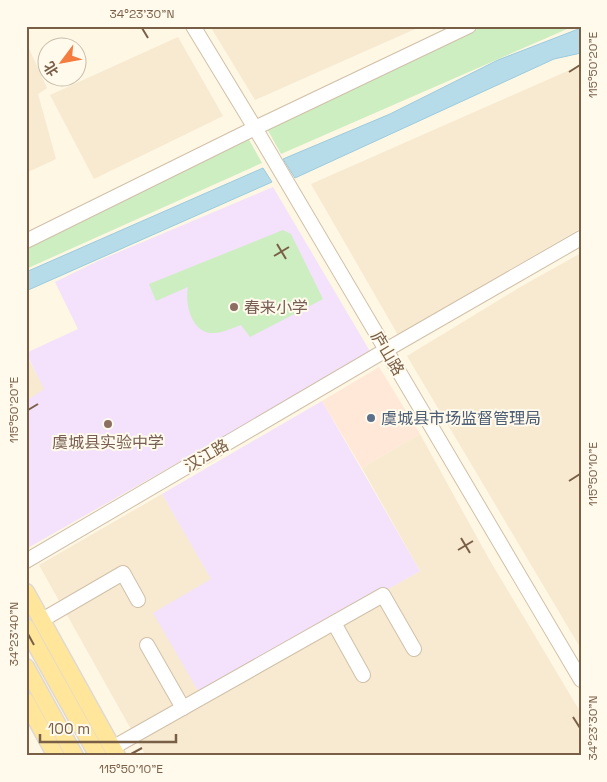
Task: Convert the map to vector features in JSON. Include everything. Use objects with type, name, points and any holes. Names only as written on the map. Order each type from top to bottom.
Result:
[{"type":"main road","points":[[26,592],[109,753]]},
{"type":"main road","points":[[26,627],[109,753]]},
{"type":"main road","points":[[26,667],[75,756]]},
{"type":"main road","points":[[26,701],[56,756]]},
{"type":"street","name":"庐山路","points":[[193,26],[581,680]]},
{"type":"street","points":[[26,241],[255,128],[469,26]]},
{"type":"street","name":"汉江路","points":[[26,561],[581,238]]},
{"type":"street","points":[[42,620],[122,573],[138,600]]},
{"type":"street","points":[[109,753],[183,708],[383,595],[414,649]]},
{"type":"street","points":[[334,623],[363,675]]},
{"type":"street","points":[[147,645],[183,708]]},
{"type":"shaded area","points":[[210,26],[422,26],[255,100]]},
{"type":"shaded area","points":[[178,37],[223,116],[94,179],[50,95],[65,88],[88,88],[88,78]]},
{"type":"shaded area","points":[[26,42],[38,68],[38,88],[47,88],[38,94],[56,159],[26,173]]},
{"type":"shaded area","points":[[581,65],[581,228],[398,335],[311,184]]},
{"type":"shaded area","points":[[273,187],[371,353],[26,549],[26,401],[44,389],[26,353],[78,329],[55,282],[100,260]]},
{"type":"shaded area","points":[[581,253],[581,649],[407,356],[522,286]]},
{"type":"shaded area","points":[[26,355],[45,389],[26,401]]},
{"type":"shaded area","name":"虞城县市场监督管理局","points":[[379,367],[420,434],[362,468],[322,401]]},
{"type":"shaded area","points":[[322,401],[420,571],[201,696],[153,613],[211,579],[162,494]]},
{"type":"shaded area","points":[[420,434],[489,559],[581,713],[581,756],[146,756],[39,565],[162,494],[212,580],[298,640],[420,571],[362,468]]},
{"type":"green space","points":[[484,26],[574,26],[281,154],[266,127]]},
{"type":"green space","points":[[247,136],[262,163],[26,269],[26,244]]},
{"type":"green space","points":[[283,230],[291,234],[323,299],[250,337],[241,325],[215,333],[204,331],[198,327],[188,308],[188,287],[156,301],[149,284]]},
{"type":"water","points":[[581,28],[581,53],[554,59],[295,178],[283,159],[390,114],[498,60]]},
{"type":"water","points":[[263,168],[272,182],[26,291],[26,272]]},
{"type":"place","name":"春来小学","points":[[234,307]]},
{"type":"place","name":"虞城县市场监督管理局","points":[[371,418]]},
{"type":"place","name":"虞城县实验中学","points":[[108,424]]}]
